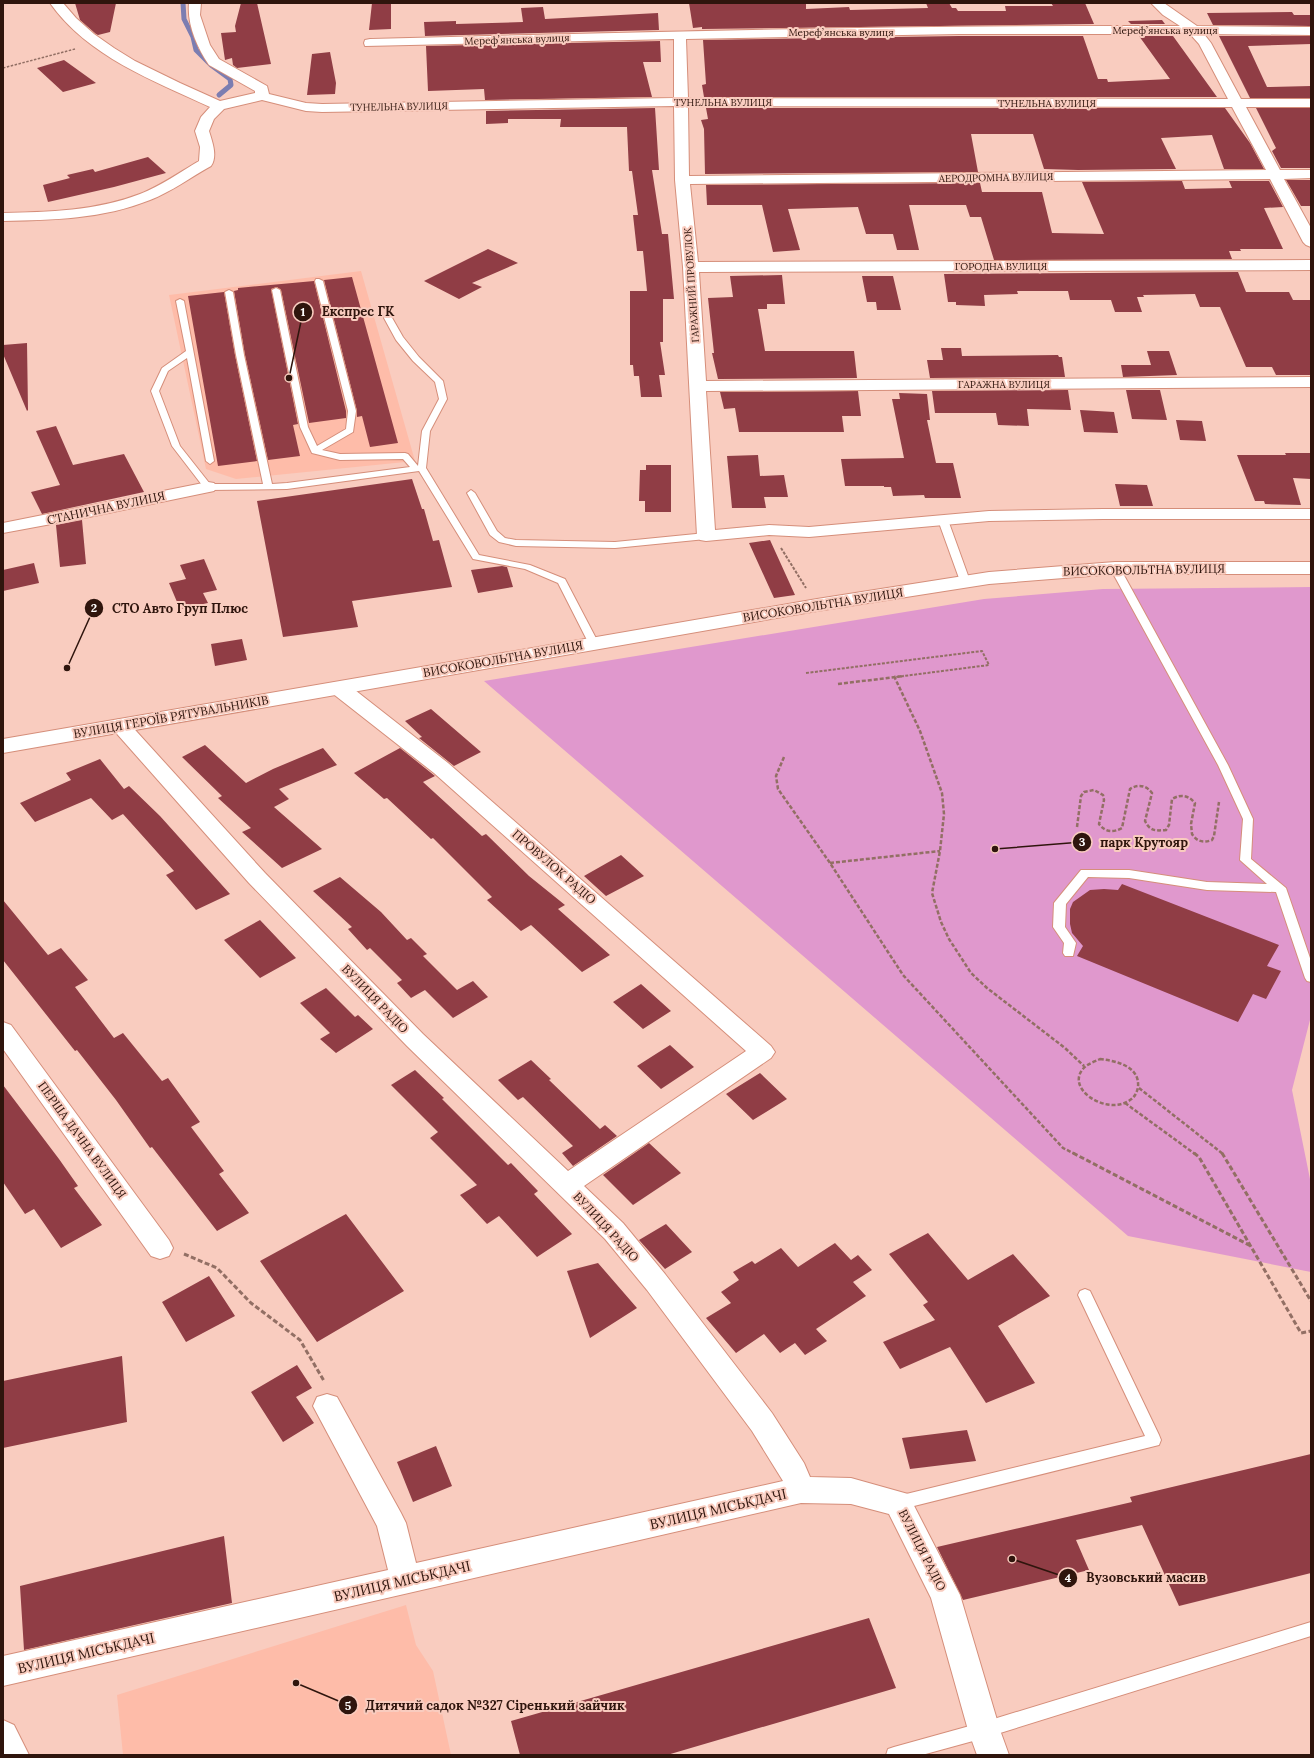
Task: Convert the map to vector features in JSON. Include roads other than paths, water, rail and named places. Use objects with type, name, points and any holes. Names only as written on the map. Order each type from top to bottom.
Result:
[{"type":"street","points":[[56,3],[67,19],[119,57],[219,106]]},
{"type":"street","points":[[3,217],[79,214],[120,206],[146,196],[206,163],[207,147],[202,131],[208,117],[219,106],[237,100],[262,96],[262,89],[214,62],[204,45],[194,15],[195,3]]},
{"type":"street","points":[[1157,3],[1167,12],[1193,29],[1206,44],[1311,242]]},
{"type":"street","name":"Мерефʼянська вулиця","points":[[370,43],[680,34],[1193,29],[1311,31]]},
{"type":"street","name":"ГАРАЖНИЙ ПРОВУЛОК","points":[[680,34],[682,180],[691,267],[706,536]]},
{"type":"street","name":"ТУНЕЛЬНА ВУЛИЦЯ","points":[[262,96],[306,107],[322,108],[681,102],[1311,103]]},
{"type":"street","name":"АЕРОДРОМНА ВУЛИЦЯ","points":[[682,180],[1311,174]]},
{"type":"street","name":"ГОРОДНА ВУЛИЦЯ","points":[[691,267],[1311,265]]},
{"type":"street","name":"ГАРАЖНА ВУЛИЦЯ","points":[[697,386],[1311,382]]},
{"type":"street","name":"СТАНИЧНА ВУЛИЦЯ","points":[[3,528],[208,487]]},
{"type":"street","points":[[706,536],[769,530],[809,532],[989,516],[1096,514],[1311,514]]},
{"type":"street","name":"ВИСОКОВОЛЬТНА ВУЛИЦЯ","points":[[339,688],[817,605],[989,578],[1115,568],[1311,568]]},
{"type":"street","name":"ВУЛИЦЯ ГЕРОЇВ РЯТУВАЛЬНИКІВ","points":[[3,746],[339,688]]},
{"type":"street","name":"ПРОВУЛОК РАДІО","points":[[339,688],[441,768],[764,1052],[566,1185]]},
{"type":"street","name":"ВУЛИЦЯ РАДІО","points":[[120,726],[257,878],[415,1040],[614,1232],[656,1282],[762,1422],[794,1472],[801,1490],[851,1492],[898,1503],[945,1595],[984,1730],[993,1755]]},
{"type":"street","name":"ПЕРША ДАЧНА ВУЛИЦЯ","points":[[3,1031],[160,1248]]},
{"type":"street","points":[[327,1406],[391,1523],[405,1580]]},
{"type":"street","name":"ВУЛИЦЯ МІСЬКДАЧІ","points":[[3,1671],[801,1490]]},
{"type":"street","points":[[3,1736],[12,1755]]},
{"type":"lane","points":[[315,451],[350,430],[352,411],[320,281]]},
{"type":"lane","points":[[276,290],[304,427],[315,451]]},
{"type":"lane","points":[[229,292],[240,355],[268,486]]},
{"type":"lane","points":[[180,301],[210,462]]},
{"type":"lane","points":[[388,318],[398,338],[416,359],[439,381],[443,399],[426,431],[419,468]]},
{"type":"lane","points":[[190,352],[165,370],[155,391],[176,446],[208,487],[286,486],[419,468]]},
{"type":"lane","points":[[315,451],[340,457],[405,456],[419,468],[476,557],[527,567],[562,581],[594,644]]},
{"type":"lane","points":[[470,493],[493,533],[502,540],[516,543],[615,544],[706,536]]},
{"type":"lane","points":[[943,520],[965,581]]},
{"type":"lane","points":[[1115,568],[1233,787],[1248,819],[1245,860],[1280,888],[1311,978]]},
{"type":"lane","points":[[1069,953],[1070,943],[1060,927],[1060,903],[1085,873],[1129,874],[1207,886],[1280,888]]},
{"type":"lane","points":[[898,1503],[1154,1440],[1085,1295]]},
{"type":"lane","points":[[894,1755],[984,1730],[1311,1629]]},
{"type":"waterway","points":[[183,3],[184,19],[193,37],[196,50],[211,65],[230,79],[231,85],[219,95]]},
{"type":"place","name":"Експрес ГК","points":[[289,378]]},
{"type":"place","name":"СТО Авто Груп Плюс","points":[[67,668]]},
{"type":"place","name":"парк Крутояр","points":[[995,849]]},
{"type":"place","name":"Вузовський масив","points":[[1012,1559]]},
{"type":"place","name":"Дитячий садок №327 Сіренький зайчик","points":[[296,1683]]}]
